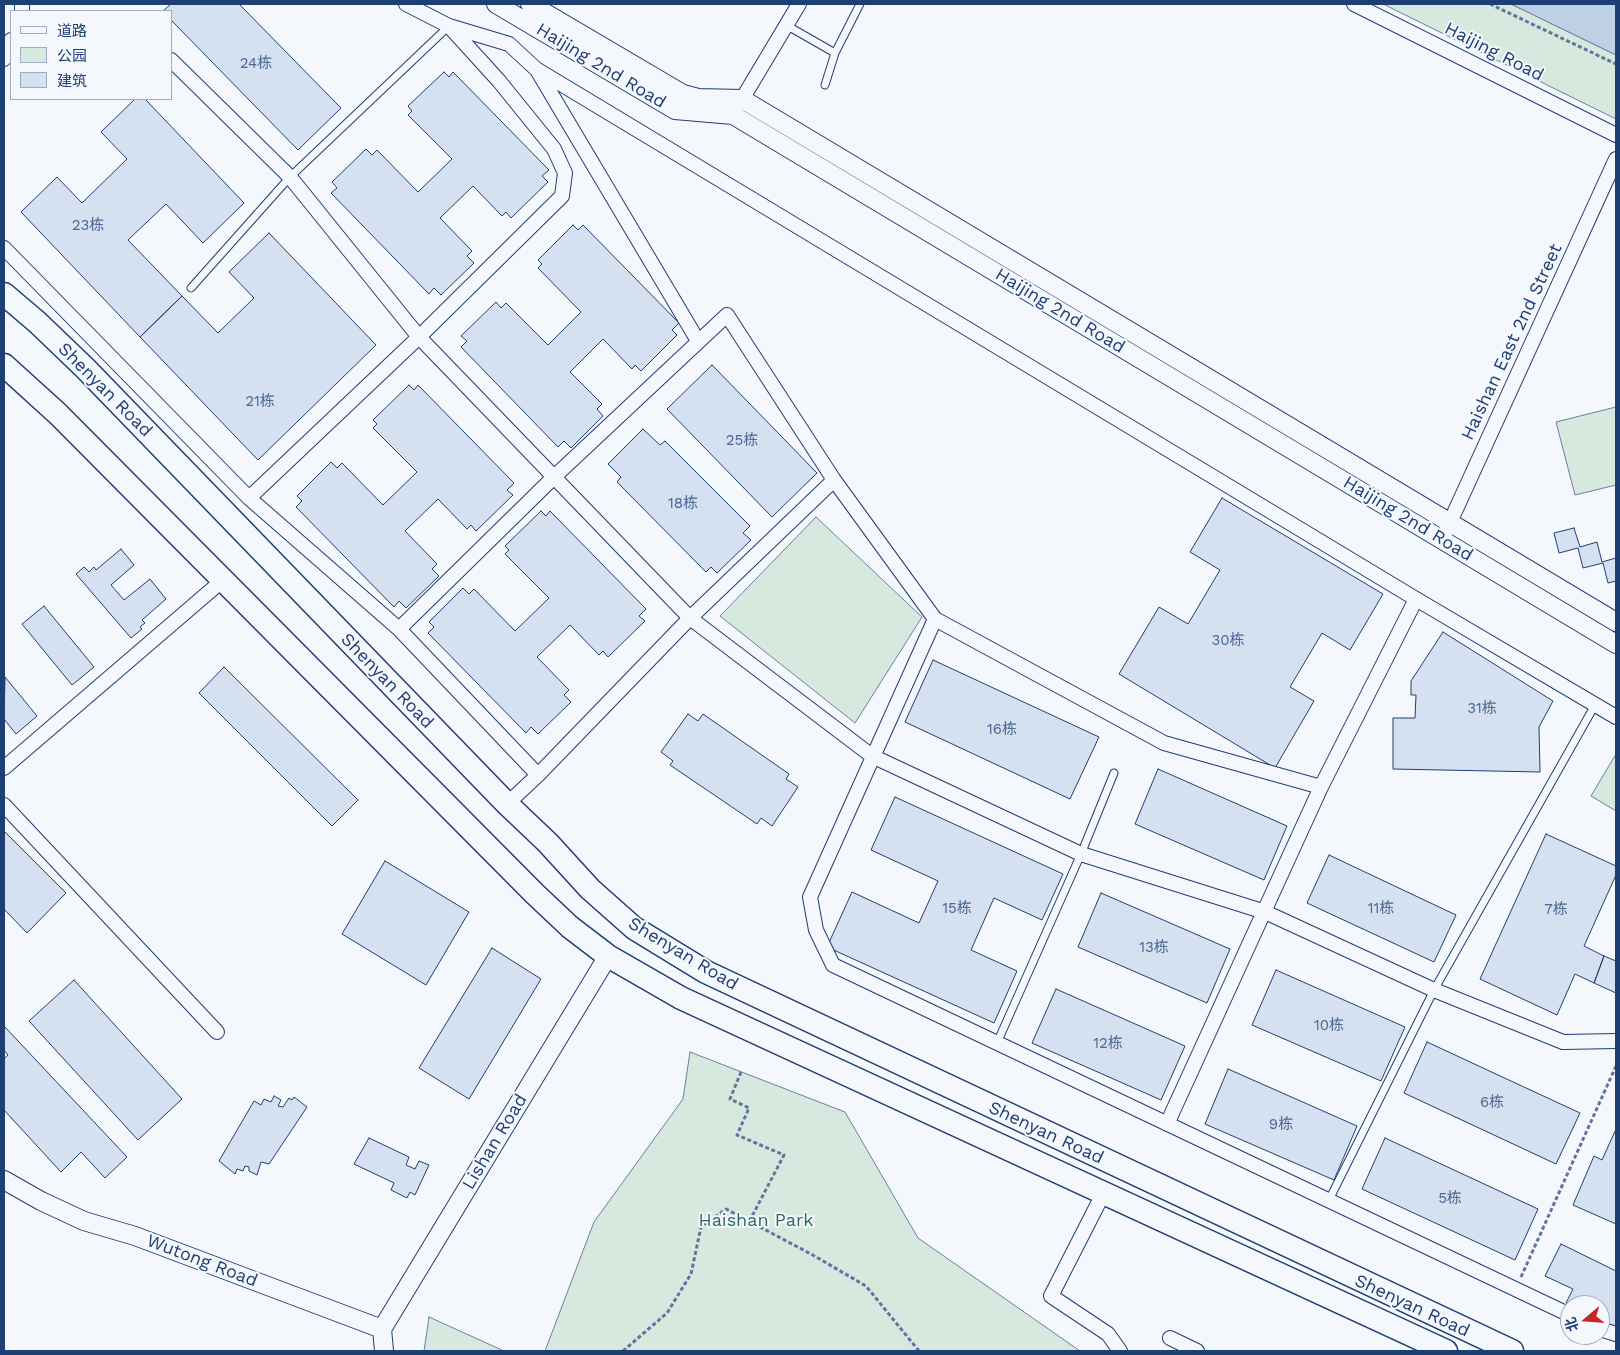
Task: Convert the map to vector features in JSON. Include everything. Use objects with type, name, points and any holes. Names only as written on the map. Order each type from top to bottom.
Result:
[{"type":"main road","name":"Shenyan Road","points":[[4,294],[84,368],[506,804],[548,843],[590,889],[634,928],[706,972],[1512,1351]]},
{"type":"main road","name":"Shenyan Road","points":[[4,365],[58,414],[535,894],[570,927],[608,956],[681,998],[1446,1351]]},
{"type":"street","points":[[406,4],[449,26],[510,44],[536,69],[1416,599],[1616,717]]},
{"type":"street","name":"Haijing 2nd Road","points":[[496,4],[675,110],[733,115],[1616,644]]},
{"type":"street","name":"Haijing 2nd Road","points":[[530,4],[683,94],[698,98],[742,99],[1616,622]]},
{"type":"street","points":[[733,115],[799,4]]},
{"type":"street","name":"Haijing Road","points":[[1354,4],[1616,134]]},
{"type":"street","points":[[249,498],[562,196],[566,173],[554,149],[499,82],[449,26]]},
{"type":"street","points":[[4,59],[10,43]]},
{"type":"street","points":[[172,61],[290,177],[418,337],[690,618],[872,756],[1082,854],[1265,912],[1434,990],[1563,1042],[1616,1041]]},
{"type":"street","points":[[536,69],[698,341]]},
{"type":"street","name":"Haishan East 2nd Street","points":[[1442,540],[1616,159]]},
{"type":"street","points":[[4,248],[249,498],[399,629],[538,775]]},
{"type":"street","points":[[399,629],[554,477],[727,315],[834,480],[935,619],[1164,743],[1321,788]]},
{"type":"street","points":[[506,804],[538,775],[690,618],[834,480]]},
{"type":"street","points":[[4,768],[223,580]]},
{"type":"street","points":[[1167,1124],[1321,788],[1416,599]]},
{"type":"street","points":[[935,619],[810,897],[816,930],[833,965],[1560,1310]]},
{"type":"street","points":[[4,805],[217,1032]]},
{"type":"street","name":"Lishan Road","points":[[382,1329],[608,956]]},
{"type":"street","name":"Wutong Road","points":[[4,1180],[41,1202],[84,1221],[135,1236],[382,1329]]},
{"type":"street","points":[[1103,1194],[1051,1296],[1108,1334],[1120,1351]]},
{"type":"street","points":[[382,1329],[384,1351]]},
{"type":"street","points":[[1170,1338],[1196,1351]]},
{"type":"lane","points":[[825,85],[835,53],[860,4]]},
{"type":"lane","points":[[786,25],[835,53]]},
{"type":"lane","points":[[191,288],[290,177],[449,26]]},
{"type":"lane","points":[[1329,1200],[1434,990],[1595,705]]},
{"type":"lane","points":[[997,1043],[1082,854],[1114,774]]},
{"type":"path","points":[[1490,4],[1616,64]]},
{"type":"path","points":[[1515,1289],[1616,1066]]},
{"type":"path","points":[[741,1072],[730,1100],[749,1108],[737,1135],[784,1155],[749,1222]]},
{"type":"path","points":[[623,1351],[668,1313],[691,1274],[701,1227],[726,1209],[811,1254],[866,1286],[919,1351]]},
{"type":"green space","points":[[1383,4],[1511,4],[1616,55],[1616,119]]},
{"type":"green space","points":[[1616,407],[1616,485],[1575,495],[1556,422]]},
{"type":"green space","points":[[816,517],[922,617],[855,723],[720,616]]},
{"type":"green space","points":[[1616,754],[1616,811],[1591,796]]},
{"type":"green space","name":"Haishan Park","points":[[690,1052],[845,1112],[918,1238],[1080,1351],[545,1351],[594,1222],[683,1099]]},
{"type":"green space","points":[[429,1317],[504,1351],[424,1351]]},
{"type":"water","points":[[1511,4],[1616,4],[1616,55]]},
{"type":"building","points":[[171,4],[239,4],[341,108],[298,150],[172,21],[172,10],[164,10]]},
{"type":"building","points":[[444,72],[449,77],[453,72],[549,170],[542,176],[548,182],[511,218],[506,212],[502,216],[473,186],[440,218],[472,251],[467,256],[474,263],[441,295],[434,288],[429,294],[331,193],[337,188],[332,182],[366,149],[372,155],[377,150],[418,192],[452,159],[408,115],[412,111],[408,106]]},
{"type":"building","points":[[134,100],[146,100],[244,203],[203,243],[166,204],[128,240],[182,296],[140,337],[21,212],[57,177],[82,203],[127,159],[101,132]]},
{"type":"building","points":[[573,225],[578,230],[583,225],[679,323],[672,330],[677,335],[641,371],[635,365],[632,369],[603,339],[570,372],[602,404],[597,409],[603,416],[571,448],[564,441],[558,447],[461,347],[467,341],[461,336],[496,302],[501,308],[506,303],[548,345],[581,312],[538,268],[542,264],[538,260]]},
{"type":"building","points":[[269,233],[376,345],[258,460],[140,337],[182,296],[218,333],[254,298],[229,272]]},
{"type":"building","points":[[712,365],[817,473],[772,517],[667,409]]},
{"type":"building","points":[[409,385],[414,390],[418,385],[514,483],[507,490],[513,495],[476,531],[471,525],[467,529],[438,499],[405,531],[437,564],[432,569],[439,576],[406,608],[399,601],[394,607],[296,507],[302,501],[297,496],[331,462],[337,468],[342,463],[383,505],[417,472],[373,428],[377,424],[373,420]]},
{"type":"building","points":[[643,429],[660,445],[665,441],[750,526],[743,533],[751,540],[717,573],[711,567],[706,572],[617,482],[621,477],[608,464]]},
{"type":"building","points":[[1222,498],[1383,594],[1350,650],[1322,633],[1290,687],[1314,701],[1275,768],[1119,674],[1159,607],[1188,624],[1220,570],[1190,552]]},
{"type":"building","points":[[541,511],[546,516],[550,511],[646,609],[639,616],[645,621],[608,657],[603,651],[599,655],[570,625],[537,657],[569,690],[564,695],[571,702],[538,734],[531,727],[526,733],[428,633],[434,627],[429,622],[463,588],[469,594],[474,589],[515,631],[549,598],[505,554],[509,550],[505,546]]},
{"type":"building","points":[[1574,528],[1580,547],[1597,542],[1602,562],[1616,558],[1616,581],[1608,583],[1603,563],[1583,568],[1578,548],[1559,553],[1554,533]]},
{"type":"building","points":[[121,549],[134,565],[111,585],[124,600],[150,579],[166,599],[142,620],[145,623],[140,627],[142,629],[131,638],[76,574],[84,567],[89,572],[94,567],[96,570]]},
{"type":"building","points":[[44,606],[94,667],[72,685],[22,624]]},
{"type":"building","points":[[1443,632],[1553,701],[1539,727],[1540,772],[1393,769],[1393,718],[1415,718],[1416,695],[1411,695],[1411,681]]},
{"type":"building","points":[[933,660],[1099,737],[1070,799],[905,722]]},
{"type":"building","points":[[224,667],[358,800],[332,826],[199,693]]},
{"type":"building","points":[[5,677],[37,716],[16,734],[4,719]]},
{"type":"building","points":[[688,714],[698,721],[703,714],[789,774],[786,779],[798,787],[772,826],[761,818],[757,824],[670,765],[673,761],[661,752]]},
{"type":"building","points":[[1158,769],[1287,826],[1264,880],[1135,824]]},
{"type":"building","points":[[895,797],[1063,874],[1042,920],[994,898],[971,950],[1017,971],[994,1023],[827,947],[852,892],[919,923],[938,881],[871,850]]},
{"type":"building","points":[[4,831],[66,893],[27,933],[4,909]]},
{"type":"building","points":[[1546,834],[1616,866],[1616,875],[1584,946],[1604,956],[1594,983],[1575,974],[1557,1015],[1480,979]]},
{"type":"building","points":[[1329,855],[1456,915],[1434,962],[1307,903]]},
{"type":"building","points":[[385,861],[469,912],[426,985],[342,934]]},
{"type":"building","points":[[1101,893],[1230,949],[1207,1003],[1078,947]]},
{"type":"building","points":[[492,948],[541,979],[469,1099],[419,1068]]},
{"type":"building","points":[[1604,956],[1616,961],[1616,993],[1594,983]]},
{"type":"building","points":[[1276,970],[1405,1027],[1381,1081],[1252,1025]]},
{"type":"building","points":[[74,980],[182,1099],[138,1140],[29,1021]]},
{"type":"building","points":[[1056,989],[1185,1046],[1161,1100],[1032,1043]]},
{"type":"building","points":[[4,1026],[127,1157],[105,1178],[81,1152],[61,1172],[4,1110],[4,1059],[8,1055],[4,1050]]},
{"type":"building","points":[[1427,1042],[1580,1113],[1556,1164],[1404,1093]]},
{"type":"building","points":[[1228,1069],[1357,1126],[1334,1180],[1205,1124]]},
{"type":"building","points":[[274,1096],[281,1100],[278,1106],[283,1107],[289,1098],[292,1100],[294,1097],[307,1107],[269,1164],[261,1162],[257,1175],[249,1171],[249,1167],[245,1166],[243,1171],[237,1169],[235,1174],[219,1161],[254,1101],[261,1105],[264,1099],[271,1102]]},
{"type":"building","points":[[1616,1129],[1616,1224],[1573,1205],[1594,1156],[1602,1160]]},
{"type":"building","points":[[369,1138],[409,1157],[406,1165],[415,1169],[419,1161],[429,1165],[415,1195],[410,1192],[407,1198],[391,1190],[394,1183],[354,1164]]},
{"type":"building","points":[[1385,1138],[1538,1209],[1515,1260],[1362,1189]]},
{"type":"building","points":[[1561,1244],[1616,1271],[1616,1328],[1610,1325],[1610,1295],[1570,1295],[1573,1289],[1545,1276]]}]
